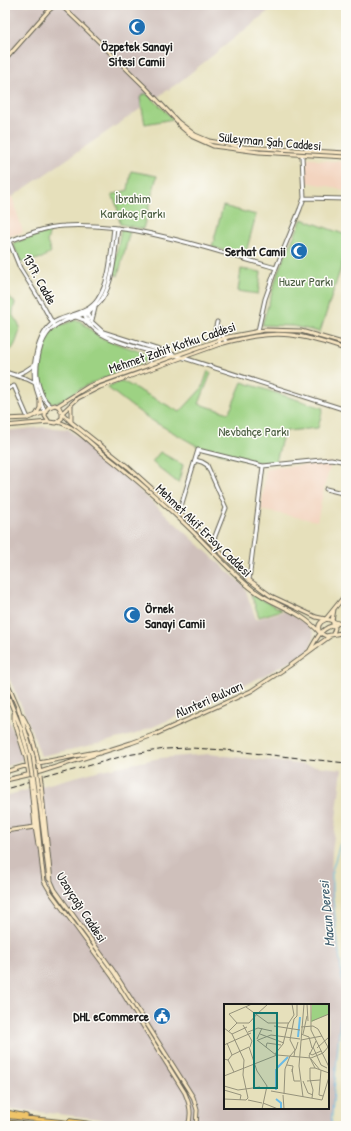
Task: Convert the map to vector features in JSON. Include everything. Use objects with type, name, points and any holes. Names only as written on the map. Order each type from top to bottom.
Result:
[{"type":"main road","points":[[48,11],[51,5]]},
{"type":"main road","points":[[5,60],[54,5]]},
{"type":"main road","points":[[58,5],[65,9]]},
{"type":"main road","points":[[62,5],[65,9]]},
{"type":"main road","name":"Süleyman Şah Caddesi","points":[[65,9],[145,87],[178,122],[179,125],[193,137],[213,146],[302,156],[346,157]]},
{"type":"main road","name":"Süleyman Şah Caddesi","points":[[178,122],[196,135],[209,141],[244,147],[346,153]]},
{"type":"main road","name":"Mehmet Zahit Kotku Caddesi","points":[[57,406],[89,386],[224,338],[265,330],[301,332],[346,344]]},
{"type":"main road","name":"Mehmet Zahit Kotku Caddesi","points":[[62,413],[78,398],[100,387],[220,344],[250,336],[282,334],[300,336],[346,349]]},
{"type":"main road","points":[[36,415],[40,408],[40,398]]},
{"type":"main road","points":[[71,405],[71,422]]},
{"type":"main road","points":[[5,419],[28,418],[45,412],[47,408],[51,406],[57,406],[61,409],[62,413],[62,418],[58,422],[54,423],[49,422],[5,426]]},
{"type":"main road","points":[[45,412],[46,418],[49,422]]},
{"type":"main road","name":"Mehmet Akif Ersoy Caddesi","points":[[62,413],[71,422],[128,467],[249,580],[271,596],[305,613],[332,621]]},
{"type":"main road","name":"Mehmet Akif Ersoy Caddesi","points":[[58,422],[69,426],[113,460],[177,516],[248,586],[269,599],[303,616],[312,623],[320,633]]},
{"type":"main road","points":[[209,548],[212,544]]},
{"type":"main road","points":[[248,586],[249,580]]},
{"type":"main road","points":[[325,620],[346,594]]},
{"type":"main road","points":[[329,636],[334,632],[335,625],[332,621],[334,609]]},
{"type":"main road","name":"Alınteri Bulvarı","points":[[309,651],[320,633],[319,625],[325,620]]},
{"type":"main road","points":[[332,621],[345,626]]},
{"type":"main road","points":[[345,626],[335,625],[328,627],[320,633],[324,636],[329,636],[346,632]]},
{"type":"main road","name":"Alınteri Bulvarı","points":[[5,780],[40,772],[156,734],[251,691],[289,666],[329,636]]},
{"type":"main road","name":"Uzayçağı Caddesi","points":[[5,677],[18,710],[31,756],[49,878],[55,890],[114,972],[193,1097],[197,1110],[196,1126]]},
{"type":"main road","name":"Uzayçağı Caddesi","points":[[5,688],[31,756]]},
{"type":"main road","points":[[14,710],[14,720],[28,765],[30,779],[35,789],[35,827],[41,858]]},
{"type":"main road","points":[[18,710],[28,728],[40,772],[51,881]]},
{"type":"main road","name":"Alınteri Bulvarı","points":[[5,772],[28,765],[110,749]]},
{"type":"main road","name":"Uzayçağı Caddesi","points":[[35,789],[44,881],[51,893],[112,976],[186,1093],[191,1117],[188,1126]]},
{"type":"main road","points":[[5,831],[35,827]]},
{"type":"main road","points":[[5,1112],[46,1120]]},
{"type":"main road","points":[[5,1116],[84,1125]]},
{"type":"main road","points":[[62,1122],[72,1121],[98,1126]]},
{"type":"main road","points":[[5,1122],[41,1126]]},
{"type":"street","points":[[258,331],[265,299],[304,198],[302,156]]},
{"type":"street","points":[[304,198],[346,199]]},
{"type":"street","points":[[5,243],[62,226],[116,228],[178,241],[276,268]]},
{"type":"street","points":[[51,406],[44,399],[38,383],[36,371],[39,352],[44,338],[53,324],[85,313],[95,306],[106,291],[110,278],[116,228]]},
{"type":"street","points":[[45,412],[35,383],[34,365],[36,354],[44,332],[53,324],[85,313],[98,300],[106,280],[116,228]]},
{"type":"street","name":"1317. Cadde","points":[[9,241],[20,268],[53,324]]},
{"type":"street","points":[[92,322],[95,306]]},
{"type":"street","points":[[85,313],[92,322],[104,332],[346,410]]},
{"type":"street","points":[[85,313],[92,328]]},
{"type":"street","points":[[76,317],[84,320],[92,328],[106,337],[146,350],[171,356],[183,357]]},
{"type":"street","points":[[214,330],[217,322]]},
{"type":"street","points":[[220,344],[220,328],[226,342]]},
{"type":"street","points":[[146,350],[150,356],[150,364]]},
{"type":"street","points":[[194,361],[193,356],[195,353]]},
{"type":"street","points":[[16,375],[34,365]]},
{"type":"street","points":[[5,372],[35,383]]},
{"type":"street","points":[[5,390],[14,386],[28,418]]},
{"type":"street","points":[[179,513],[198,450],[263,466],[331,459],[346,462]]},
{"type":"street","points":[[195,460],[207,465],[226,508],[212,544]]},
{"type":"street","points":[[249,580],[263,466]]},
{"type":"street","points":[[326,489],[346,494]]},
{"type":"shaded area","points":[[5,5],[276,5],[178,83],[12,197],[5,196]]},
{"type":"shaded area","points":[[306,158],[344,162],[346,159],[346,192],[338,188],[306,182]]},
{"type":"shaded area","points":[[12,196],[23,232],[5,238],[5,198]]},
{"type":"shaded area","points":[[43,427],[68,429],[116,469],[244,586],[256,619],[285,611],[309,625],[314,634],[309,651],[265,675],[192,710],[136,734],[41,756],[25,714],[5,669],[5,431]]},
{"type":"shaded area","points":[[331,463],[317,521],[261,510],[266,468]]},
{"type":"shaded area","points":[[5,711],[24,759],[5,767]]},
{"type":"shaded area","points":[[209,754],[342,769],[332,853],[331,876],[343,987],[331,1126],[119,1126],[100,1119],[5,1108],[5,796],[97,771],[160,758]]},
{"type":"green space","points":[[143,94],[150,96],[173,119],[145,124],[140,98]]},
{"type":"green space","name":"İbrahim Karakoç Parkı","points":[[131,171],[157,176],[143,229],[120,224],[117,206],[112,195],[128,190]]},
{"type":"green space","points":[[223,206],[256,215],[245,256],[212,247]]},
{"type":"green space","name":"Huzur Parkı","points":[[302,219],[346,235],[346,252],[320,332],[293,326],[262,325],[279,269]]},
{"type":"green space","points":[[121,229],[130,231],[118,276],[113,273]]},
{"type":"green space","points":[[50,231],[47,242],[51,252],[42,258],[21,263],[13,243]]},
{"type":"green space","points":[[241,269],[261,272],[258,294],[238,291]]},
{"type":"green space","points":[[5,295],[8,295],[15,303],[13,316],[20,327],[16,342],[11,350],[5,349]]},
{"type":"green space","points":[[76,320],[80,321],[101,338],[144,353],[148,356],[147,361],[90,384],[64,400],[52,403],[46,398],[40,381],[39,370],[42,349],[49,334],[54,329]]},
{"type":"green space","name":"Nevbahçe Parkı","points":[[208,371],[211,373],[199,404],[229,413],[242,382],[323,408],[318,428],[287,431],[283,434],[276,462],[262,463],[237,458],[199,447],[151,420],[108,388],[109,386],[122,381],[180,412],[202,388]]},
{"type":"green space","points":[[160,452],[183,465],[178,483],[152,462]]},
{"type":"green space","points":[[251,594],[282,610],[259,617]]},
{"type":"waterway","name":"Macun Deresi","points":[[331,1126],[343,987],[332,891],[332,871],[340,844]]},
{"type":"railway","points":[[9,788],[127,755],[165,749],[191,748],[225,750],[346,763]]},
{"type":"place","name":"Özpetek Sanayi Sitesi Camii","points":[[137,27]]},
{"type":"place","name":"Serhat Camii","points":[[299,251]]},
{"type":"place","name":"Örnek Sanayi Camii","points":[[132,615]]},
{"type":"place","name":"DHL eCommerce","points":[[162,1016]]}]
